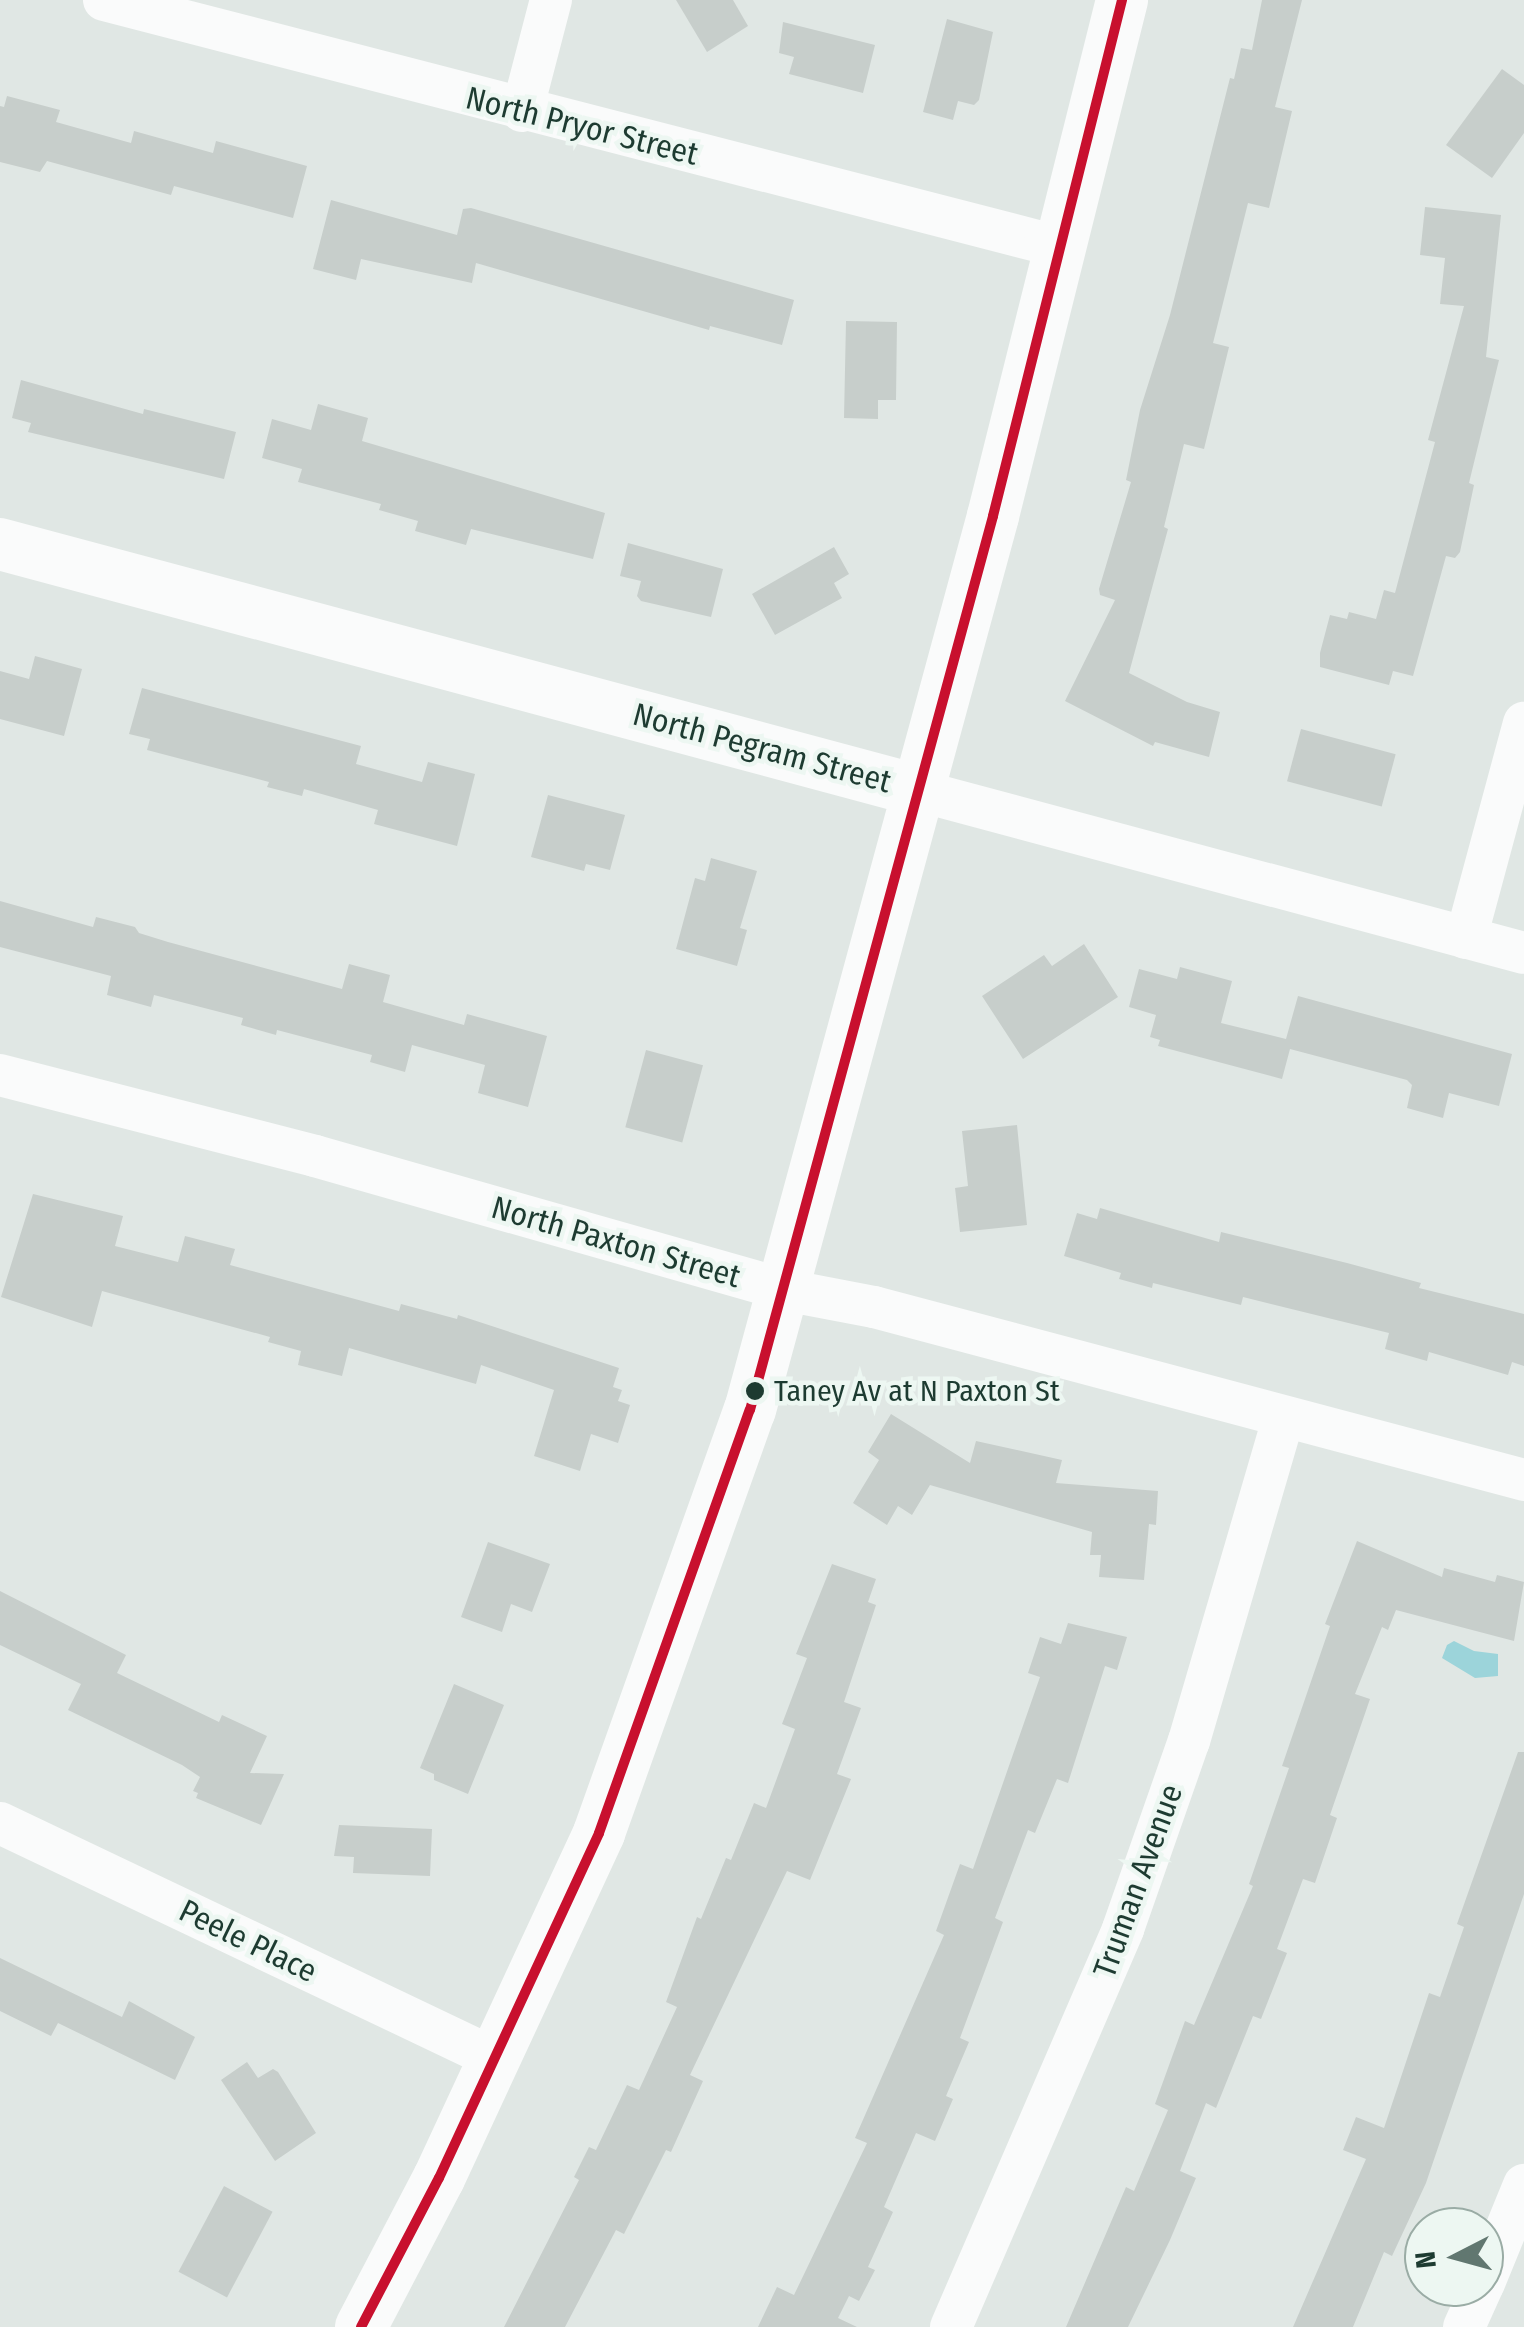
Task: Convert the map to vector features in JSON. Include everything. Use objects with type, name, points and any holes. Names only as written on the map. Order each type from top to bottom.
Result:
[{"type":"street","name":"North Pryor Street","points":[[104,0],[522,112],[1045,243],[1060,252]]},
{"type":"street","points":[[522,112],[552,0]]},
{"type":"street","points":[[361,2327],[496,2060],[599,1833],[690,1590],[785,1290],[920,791],[1122,0]]},
{"type":"street","name":"North Pegram Street","points":[[0,544],[1524,953]]},
{"type":"street","points":[[1466,938],[1524,723]]},
{"type":"street","name":"North Paxton Street","points":[[0,1075],[315,1156],[785,1290],[892,1312],[1524,1480]]},
{"type":"street","name":"Truman Avenue","points":[[951,2327],[1123,1930],[1189,1740],[1283,1419]]},
{"type":"street","name":"Peele Place","points":[[0,1822],[496,2060]]},
{"type":"street","points":[[1504,2234],[1524,2185]]},
{"type":"water","points":[[1454,1641],[1474,1651],[1498,1654],[1498,1676],[1475,1678],[1442,1658],[1447,1645]]},
{"type":"building","points":[[676,0],[733,0],[748,26],[707,52]]},
{"type":"building","points":[[1262,0],[1302,0],[1275,107],[1292,111],[1269,208],[1248,203],[1213,343],[1229,347],[1204,449],[1184,444],[1164,527],[1168,529],[1129,673],[1187,702],[1220,712],[1209,757],[1155,742],[1153,746],[1065,701],[1115,600],[1100,595],[1099,589],[1131,482],[1126,480],[1140,410],[1170,315],[1230,78],[1234,79],[1241,48],[1252,50]]},
{"type":"building","points":[[947,19],[993,32],[979,100],[974,105],[958,101],[953,120],[923,112]]},
{"type":"building","points":[[783,22],[875,45],[863,93],[789,74],[794,57],[779,53]]},
{"type":"building","points":[[1502,69],[1524,85],[1524,133],[1492,178],[1446,145]]},
{"type":"building","points":[[7,96],[60,110],[56,122],[131,143],[134,131],[213,153],[216,141],[307,166],[293,218],[174,186],[171,195],[47,161],[40,172],[0,162],[0,106],[4,107]]},
{"type":"building","points":[[331,200],[457,235],[463,209],[471,208],[794,300],[782,345],[710,326],[709,330],[476,263],[472,283],[361,259],[356,280],[313,269]]},
{"type":"building","points":[[1425,207],[1501,215],[1486,357],[1499,360],[1469,483],[1474,485],[1460,552],[1455,558],[1446,556],[1413,676],[1393,671],[1389,685],[1320,667],[1320,653],[1330,615],[1347,619],[1349,612],[1376,619],[1384,590],[1395,593],[1435,442],[1428,440],[1464,306],[1440,304],[1445,258],[1420,255]]},
{"type":"building","points":[[846,321],[897,322],[896,400],[878,400],[878,419],[844,418]]},
{"type":"building","points":[[21,380],[143,414],[144,409],[236,432],[224,479],[28,432],[31,423],[12,418]]},
{"type":"building","points":[[318,404],[368,418],[362,441],[605,513],[593,559],[471,529],[466,545],[415,531],[418,521],[379,510],[381,504],[298,482],[302,469],[262,458],[272,419],[311,430]]},
{"type":"building","points":[[628,543],[723,569],[711,617],[641,601],[637,596],[641,581],[620,576]]},
{"type":"building","points":[[834,547],[849,574],[834,583],[842,598],[775,635],[752,594]]},
{"type":"building","points":[[35,656],[82,669],[64,736],[0,719],[0,671],[29,679]]},
{"type":"building","points":[[142,688],[361,746],[356,764],[422,782],[428,762],[475,774],[457,846],[374,824],[378,810],[304,789],[302,796],[267,787],[269,782],[147,750],[150,739],[129,734]]},
{"type":"building","points":[[1301,729],[1396,754],[1382,807],[1287,781]]},
{"type":"building","points":[[548,795],[625,815],[610,870],[586,864],[584,871],[531,857]]},
{"type":"building","points":[[711,858],[757,871],[740,928],[747,930],[737,966],[676,949],[695,878],[705,881]]},
{"type":"building","points":[[0,901],[93,927],[96,917],[135,927],[139,933],[168,942],[342,989],[349,964],[390,975],[383,1002],[464,1025],[467,1014],[547,1036],[528,1107],[478,1093],[485,1065],[412,1045],[405,1072],[370,1062],[372,1055],[277,1030],[276,1035],[241,1025],[243,1018],[154,995],[151,1007],[107,995],[111,976],[0,947]]},
{"type":"building","points":[[1084,944],[1118,997],[1023,1059],[982,996],[1044,955],[1052,966]]},
{"type":"building","points":[[1180,967],[1232,981],[1221,1023],[1286,1039],[1298,996],[1512,1054],[1499,1106],[1449,1093],[1443,1118],[1407,1108],[1412,1085],[1407,1080],[1290,1049],[1282,1079],[1158,1046],[1160,1040],[1150,1037],[1156,1015],[1129,1007],[1139,969],[1177,979]]},
{"type":"building","points":[[646,1050],[703,1065],[682,1143],[625,1127]]},
{"type":"building","points":[[1017,1125],[1027,1225],[960,1232],[955,1188],[968,1186],[962,1131]]},
{"type":"building","points":[[33,1194],[123,1216],[115,1246],[178,1262],[185,1236],[235,1249],[230,1265],[399,1311],[401,1304],[457,1319],[458,1315],[619,1368],[613,1387],[622,1390],[618,1401],[630,1405],[618,1443],[591,1434],[580,1471],[534,1456],[554,1390],[481,1365],[476,1384],[349,1348],[342,1376],[298,1365],[301,1351],[268,1342],[270,1337],[102,1291],[92,1327],[1,1297]]},
{"type":"building","points":[[1100,1208],[1219,1242],[1221,1232],[1347,1263],[1421,1283],[1419,1288],[1524,1314],[1524,1366],[1512,1362],[1508,1375],[1429,1352],[1427,1361],[1385,1349],[1389,1333],[1243,1297],[1241,1305],[1153,1283],[1152,1288],[1119,1279],[1121,1273],[1064,1256],[1077,1213],[1097,1219]]},
{"type":"building","points":[[891,1414],[970,1463],[976,1441],[1062,1460],[1056,1483],[1158,1491],[1156,1525],[1149,1524],[1144,1580],[1099,1577],[1101,1555],[1090,1555],[1092,1532],[930,1485],[912,1515],[898,1506],[887,1525],[853,1503],[879,1460],[868,1452]]},
{"type":"building","points":[[1357,1541],[1442,1577],[1444,1568],[1495,1582],[1497,1575],[1524,1582],[1514,1641],[1396,1610],[1388,1630],[1382,1627],[1355,1694],[1370,1699],[1330,1815],[1337,1818],[1315,1883],[1303,1879],[1277,1949],[1287,1953],[1261,2019],[1253,2016],[1216,2108],[1206,2103],[1180,2171],[1196,2178],[1170,2240],[1128,2327],[1066,2327],[1126,2187],[1134,2191],[1168,2110],[1155,2104],[1185,2021],[1194,2025],[1253,1886],[1249,1884],[1289,1768],[1282,1766],[1330,1626],[1325,1624]]},
{"type":"building","points":[[488,1542],[550,1564],[532,1612],[511,1604],[502,1632],[461,1617]]},
{"type":"building","points":[[832,1564],[876,1579],[868,1602],[876,1605],[844,1702],[861,1708],[837,1774],[851,1779],[810,1880],[787,1871],[690,2075],[703,2081],[671,2152],[666,2150],[624,2234],[616,2230],[565,2327],[504,2327],[579,2180],[574,2177],[589,2147],[596,2150],[627,2085],[639,2090],[677,2007],[666,2002],[697,1917],[701,1919],[726,1858],[731,1860],[754,1803],[766,1808],[795,1729],[782,1724],[807,1658],[796,1654]]},
{"type":"building","points":[[0,1591],[126,1655],[117,1673],[219,1722],[222,1715],[267,1736],[250,1773],[284,1774],[261,1825],[196,1798],[198,1793],[193,1791],[200,1777],[182,1765],[68,1710],[81,1684],[0,1645]]},
{"type":"building","points":[[1068,1623],[1127,1637],[1117,1670],[1105,1666],[1068,1783],[1057,1779],[1035,1833],[1028,1830],[995,1918],[1003,1922],[960,2038],[969,2042],[946,2096],[953,2099],[935,2141],[916,2133],[884,2207],[893,2212],[868,2267],[875,2270],[859,2301],[849,2296],[838,2318],[857,2327],[758,2327],[777,2287],[794,2295],[867,2143],[855,2138],[944,1935],[936,1931],[960,1864],[973,1869],[1040,1677],[1028,1673],[1040,1637],[1061,1644]]},
{"type":"building","points":[[454,1684],[504,1705],[468,1794],[434,1780],[434,1774],[420,1768]]},
{"type":"building","points":[[1518,1752],[1524,1752],[1524,1894],[1426,2183],[1415,2207],[1404,2207],[1404,2230],[1392,2256],[1384,2252],[1353,2327],[1293,2327],[1366,2159],[1343,2150],[1356,2117],[1384,2128],[1429,1993],[1440,1997],[1464,1927],[1457,1924]]},
{"type":"building","points":[[339,1825],[432,1829],[430,1876],[353,1873],[354,1857],[334,1856]]},
{"type":"building","points":[[0,1958],[122,2017],[129,2001],[195,2037],[175,2080],[58,2023],[51,2036],[0,2011]]},
{"type":"building","points":[[247,2062],[258,2078],[273,2069],[278,2072],[316,2133],[275,2161],[221,2080]]},
{"type":"building","points":[[224,2186],[273,2212],[227,2297],[178,2272]]},
{"type":"transit line","points":[[361,2327],[439,2178],[599,1833],[750,1410],[993,516],[1122,0]]},
{"type":"place","name":"Taney Av at N Paxton St","points":[[755,1391]]}]
